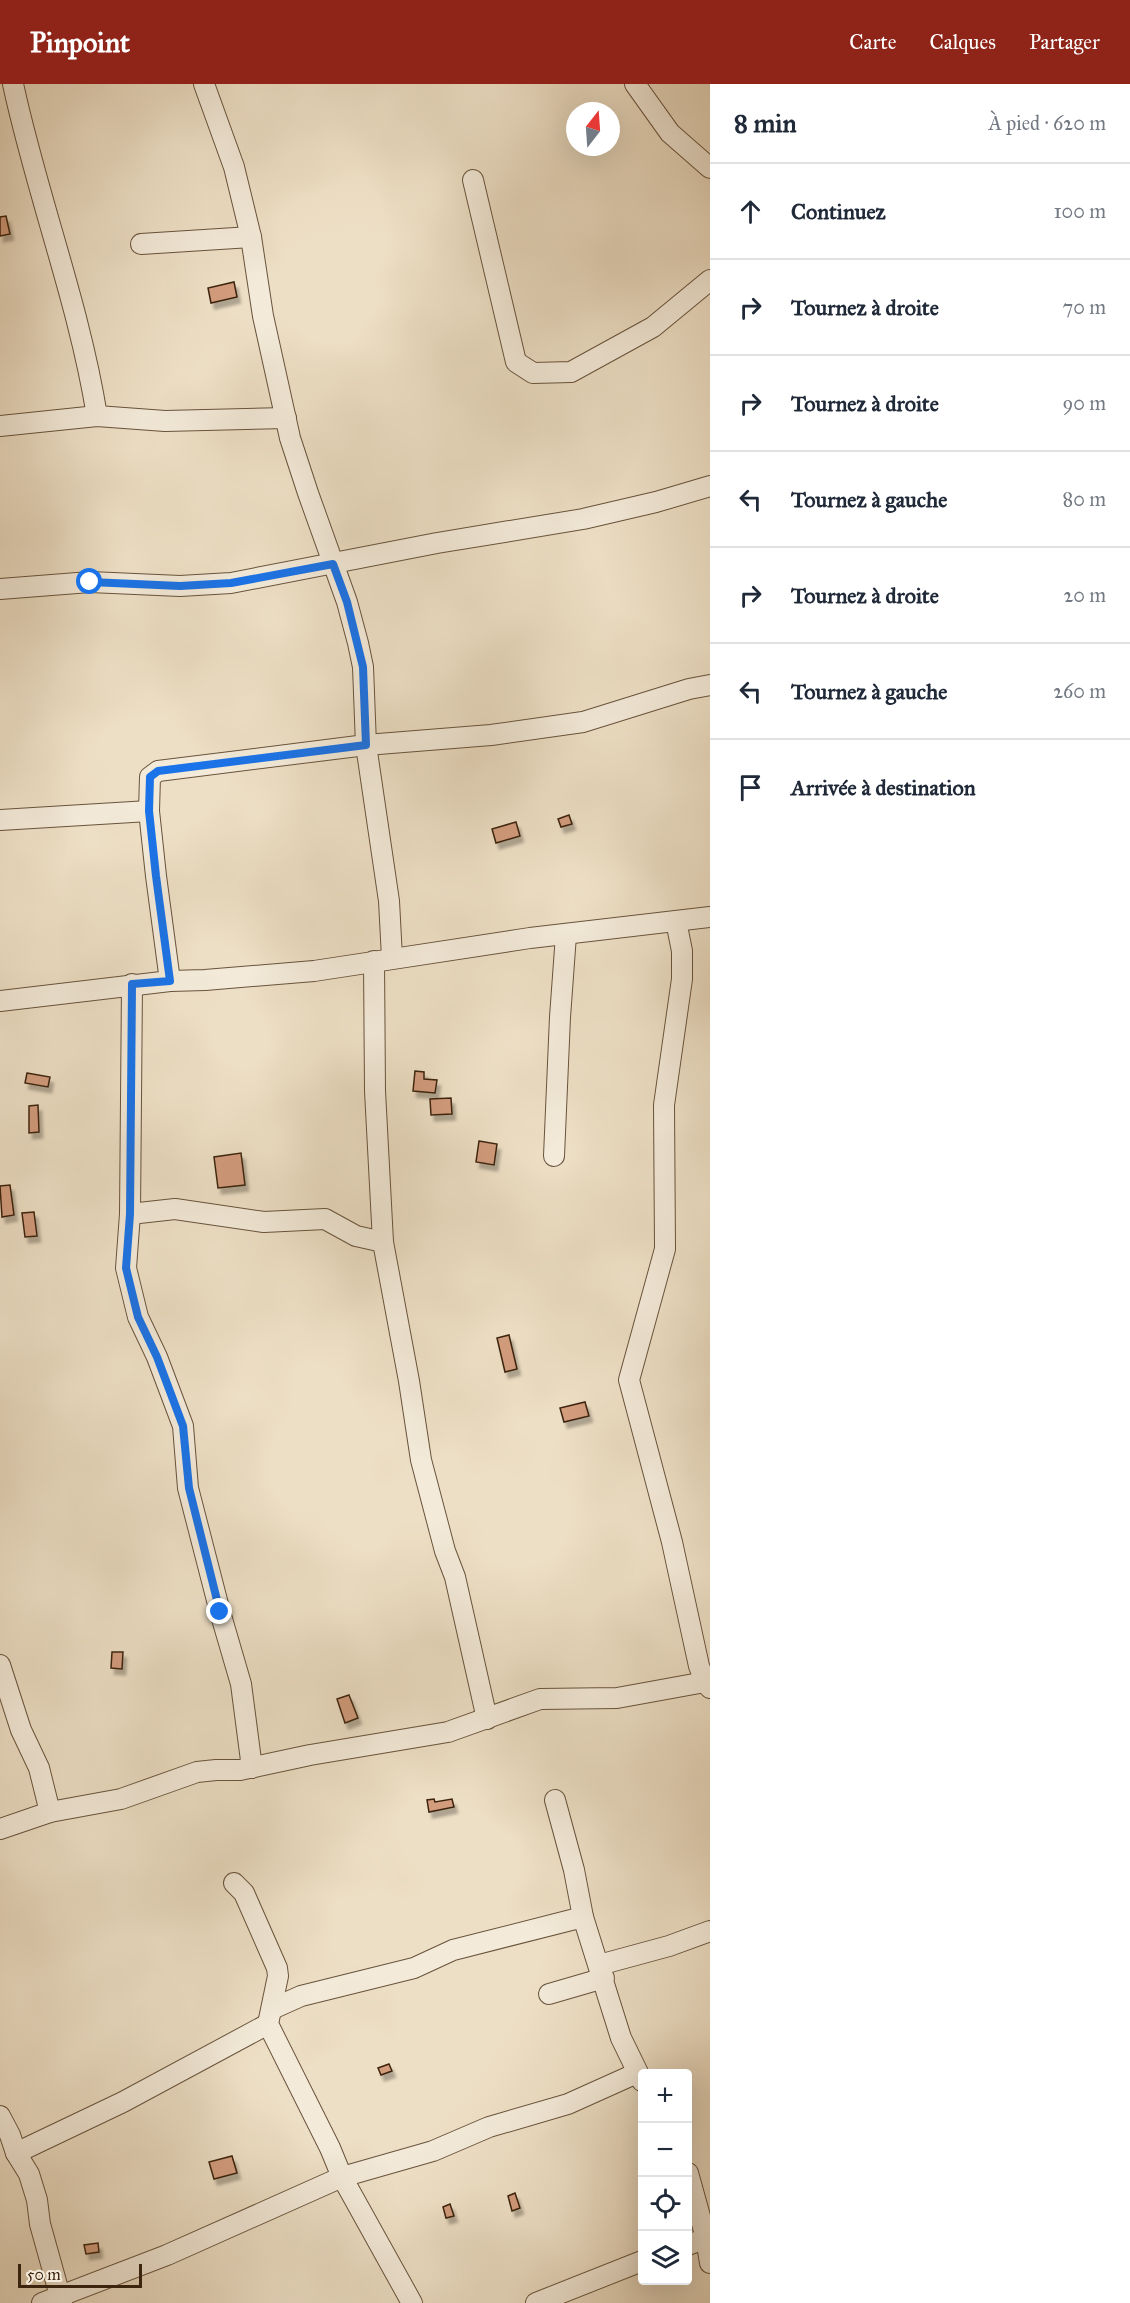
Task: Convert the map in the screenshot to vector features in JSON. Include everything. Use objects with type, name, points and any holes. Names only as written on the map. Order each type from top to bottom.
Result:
[{"type":"street","points":[[13,84],[25,139],[88,368],[97,416]]},
{"type":"street","points":[[204,84],[234,167],[251,237],[261,305],[286,418],[308,494],[347,602],[363,667],[366,745],[389,901],[375,1091],[383,1242],[421,1460],[445,1551],[455,1577],[487,1719]]},
{"type":"street","points":[[635,84],[670,133],[710,168]]},
{"type":"street","points":[[473,180],[516,362],[534,373],[571,372],[653,327],[710,280]]},
{"type":"street","points":[[141,244],[251,237]]},
{"type":"street","points":[[0,426],[97,416],[165,421],[286,418]]},
{"type":"street","points":[[0,589],[90,582],[180,586],[231,583],[437,543],[583,519],[710,486]]},
{"type":"street","points":[[170,981],[149,811],[150,777],[158,771],[366,745],[491,735],[583,722],[688,689],[710,685]]},
{"type":"street","points":[[0,820],[149,811]]},
{"type":"street","points":[[0,1001],[132,984],[314,971],[710,917]]},
{"type":"street","points":[[0,1829],[50,1812],[115,1801],[198,1772],[240,1770],[310,1755],[448,1732],[540,1699],[617,1698],[707,1685],[699,1666],[672,1542],[629,1380],[665,1249],[664,1105],[682,980],[682,951],[676,921]]},
{"type":"street","points":[[554,1156],[566,935]]},
{"type":"street","points":[[132,984],[130,1214],[126,1268],[138,1317],[157,1357],[183,1426],[189,1488],[220,1612],[241,1684],[252,1768]]},
{"type":"street","points":[[130,1214],[175,1209],[264,1222],[325,1219],[356,1236],[383,1242]]},
{"type":"street","points":[[0,1665],[21,1730],[39,1768],[50,1812]]},
{"type":"street","points":[[555,1800],[574,1870],[582,1917],[621,2038],[638,2073]]},
{"type":"street","points":[[234,1883],[244,1893],[277,1968],[270,2017],[342,2177],[412,2303]]},
{"type":"street","points":[[16,2153],[155,2086],[301,1996],[414,1968],[453,1950],[582,1917]]},
{"type":"street","points":[[549,1994],[710,1931]]},
{"type":"street","points":[[0,2116],[16,2153],[29,2174],[37,2200],[54,2301],[213,2235],[342,2177],[433,2151],[489,2127],[568,2104],[638,2078]]},
{"type":"street","points":[[688,2177],[706,2238],[710,2263]]},
{"type":"street","points":[[692,2243],[706,2238]]},
{"type":"street","points":[[536,2303],[638,2262]]},
{"type":"building","points":[[6,216],[10,234],[0,236],[0,217]]},
{"type":"building","points":[[234,282],[237,297],[211,303],[208,288]]},
{"type":"building","points":[[569,815],[572,824],[561,827],[558,819]]},
{"type":"building","points":[[516,822],[520,836],[496,843],[492,829]]},
{"type":"building","points":[[415,1071],[424,1072],[424,1079],[437,1080],[435,1093],[413,1091]]},
{"type":"building","points":[[27,1073],[50,1077],[48,1087],[25,1083]]},
{"type":"building","points":[[451,1098],[452,1114],[431,1115],[430,1099]]},
{"type":"building","points":[[38,1105],[39,1132],[29,1133],[29,1106]]},
{"type":"building","points":[[479,1141],[497,1144],[494,1165],[476,1162]]},
{"type":"building","points":[[241,1153],[245,1185],[218,1188],[214,1157]]},
{"type":"building","points":[[10,1185],[14,1215],[2,1217],[0,1186]]},
{"type":"building","points":[[34,1212],[37,1236],[25,1237],[22,1213]]},
{"type":"building","points":[[509,1335],[517,1369],[505,1372],[497,1338]]},
{"type":"building","points":[[585,1402],[589,1416],[564,1422],[560,1408]]},
{"type":"building","points":[[112,1652],[123,1652],[122,1669],[111,1668]]},
{"type":"building","points":[[349,1695],[358,1718],[345,1723],[337,1699]]},
{"type":"building","points":[[434,1799],[435,1802],[452,1799],[454,1807],[429,1812],[427,1800]]},
{"type":"building","points":[[389,2064],[392,2071],[381,2075],[378,2068]]},
{"type":"building","points":[[232,2156],[237,2173],[214,2179],[209,2162]]},
{"type":"building","points":[[515,2193],[520,2208],[512,2211],[508,2196]]},
{"type":"building","points":[[450,2204],[454,2216],[446,2218],[443,2207]]},
{"type":"building","points":[[98,2243],[99,2252],[86,2254],[84,2245]]},
{"type":"route","points":[[90,582],[180,586],[231,583],[333,564],[347,602],[363,667],[366,745],[158,771],[150,777],[149,811],[170,981],[132,984],[130,1214],[126,1268],[138,1317],[157,1357],[183,1426],[189,1488],[220,1612]]}]
